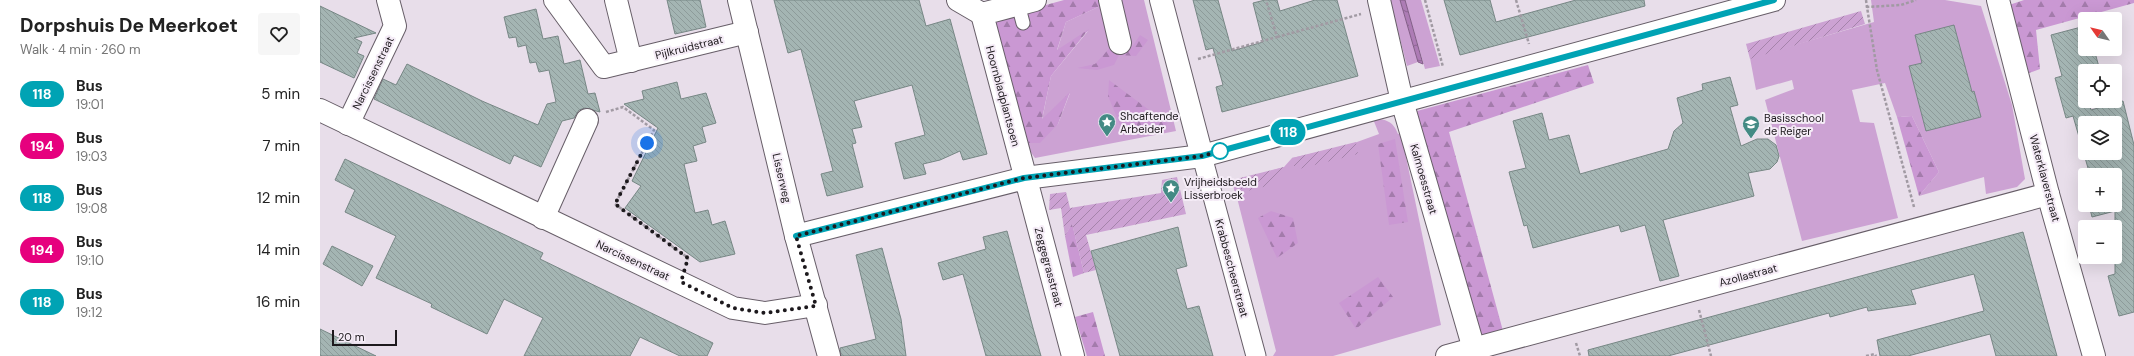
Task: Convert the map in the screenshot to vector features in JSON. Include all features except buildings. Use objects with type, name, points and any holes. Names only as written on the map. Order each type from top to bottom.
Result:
[{"type":"street","name":"Narcissenstraat","points":[[348,124],[395,26],[388,0]]},
{"type":"street","name":"Pijlkruidstraat","points":[[555,0],[604,67],[748,32]]},
{"type":"street","points":[[616,0],[631,61]]},
{"type":"street","name":"Lisserweg","points":[[739,0],[748,32],[796,236],[829,356]]},
{"type":"street","points":[[958,0],[982,14],[1026,9]]},
{"type":"street","points":[[1110,0],[1120,43]]},
{"type":"street","points":[[1161,0],[1202,156]]},
{"type":"street","points":[[796,236],[1024,178],[1202,156],[1774,0]]},
{"type":"street","name":"Waterklaverstraat","points":[[1998,0],[2048,194],[2094,356]]},
{"type":"street","name":"Kalmoesstraat","points":[[1380,4],[1402,102],[1475,352]]},
{"type":"street","name":"Hoornbladplantsoen","points":[[982,14],[1024,178]]},
{"type":"street","name":"Narcissenstraat","points":[[320,110],[733,308],[765,313],[816,306]]},
{"type":"street","points":[[543,218],[588,120]]},
{"type":"street","name":"Krabbescheerstraat","points":[[1202,156],[1256,356]]},
{"type":"street","name":"Zeggegrasstraat","points":[[1024,178],[1073,356]]},
{"type":"street","name":"Azollastraat","points":[[1447,356],[1475,352],[1694,290],[2048,194]]},
{"type":"path","points":[[1266,0],[1276,37]]},
{"type":"path","points":[[1425,0],[1448,89]]},
{"type":"path","points":[[1516,0],[1535,65]]},
{"type":"path","points":[[1866,0],[1877,70],[1920,229]]},
{"type":"path","points":[[1867,7],[1901,4],[1916,0]]},
{"type":"path","points":[[1178,64],[1276,37],[1380,4]]},
{"type":"path","points":[[588,120],[623,107],[654,130],[615,204],[688,258],[681,282]]},
{"type":"path","points":[[1694,290],[1711,356]]},
{"type":"path","points":[[1866,356],[1875,354],[1876,356]]},
{"type":"shaded area","points":[[1113,0],[1144,0],[1176,131],[1035,158],[1024,143],[1058,124],[1070,93],[1042,120],[1051,76],[1088,31],[1057,51],[1066,22]]},
{"type":"shaded area","points":[[1390,0],[1400,0],[1418,62],[1407,66]]},
{"type":"shaded area","points":[[1405,0],[1421,0],[1440,66],[1425,69]]},
{"type":"shaded area","points":[[1871,0],[1945,0],[1981,6],[2012,105],[2025,179],[2017,187],[1986,194],[1984,177],[1919,196],[1939,172],[1912,116],[1897,117],[1885,83],[1852,90],[1860,122],[1874,123],[1898,218],[1802,241],[1765,100],[1794,89],[1792,80],[1756,90],[1750,58],[1874,22]]},
{"type":"shaded area","points":[[1861,11],[1865,24],[1750,59],[1746,44]]},
{"type":"shaded area","points":[[1373,119],[1385,120],[1394,126],[1398,134],[1401,133],[1441,325],[1333,356],[1273,356],[1276,351],[1233,182],[1284,167],[1292,158],[1346,146],[1379,134]]},
{"type":"shaded area","points":[[1356,142],[1358,154],[1295,170],[1292,158]]},
{"type":"shaded area","points":[[1284,167],[1275,184],[1235,194],[1232,180]]},
{"type":"shaded area","points":[[1177,177],[1186,214],[1086,235],[1096,270],[1084,273],[1072,224],[1065,236],[1061,208],[1049,210],[1050,194],[1066,192],[1070,208],[1161,193],[1162,180]]},
{"type":"green space","points":[[1064,0],[1113,0],[1066,22],[1057,50],[1089,29],[1051,76],[1042,119],[1070,92],[1058,124],[1040,143],[1024,143],[991,20]]},
{"type":"green space","points":[[2024,0],[2134,0],[2134,3],[2101,12],[2078,12],[2078,18],[2036,30],[2040,69],[2029,73],[2009,5]]},
{"type":"green space","points":[[1140,35],[1148,40],[1136,56],[1119,55],[1114,65],[1097,70],[1077,68],[1095,64],[1116,41],[1132,47]]},
{"type":"green space","points":[[1588,65],[1594,83],[1449,132],[1503,331],[1478,337],[1417,111]]},
{"type":"green space","points":[[1109,80],[1168,124],[1140,135],[1122,130],[1108,96]]},
{"type":"green space","points":[[1912,116],[1939,172],[1919,196],[1897,117]]},
{"type":"green space","points":[[1395,139],[1408,222],[1389,225],[1378,144]]},
{"type":"green space","points":[[1271,211],[1293,218],[1298,243],[1277,258],[1258,218]]},
{"type":"green space","points":[[1072,223],[1084,273],[1073,277],[1065,236]]},
{"type":"green space","points":[[1378,277],[1393,297],[1356,329],[1339,303]]},
{"type":"green space","points":[[1093,312],[1105,356],[1087,356],[1075,317]]},
{"type":"water","points":[[1400,0],[1405,0],[1423,64],[1418,62]]},
{"type":"bus line","name":"118","points":[[796,236],[1024,178],[1202,156],[1774,0]]},
{"type":"place","name":"Shcaftende Arbeider","points":[[1107,137]]},
{"type":"place","name":"Basisschool de Reiger","points":[[1751,139]]},
{"type":"place","name":"Vrijheidsbeeld Lisserbroek","points":[[1171,203]]},
{"type":"route","points":[[647,143],[615,204],[688,258],[681,282],[733,308],[765,313],[816,306],[796,236],[1024,178],[1202,156],[1220,151]]}]
